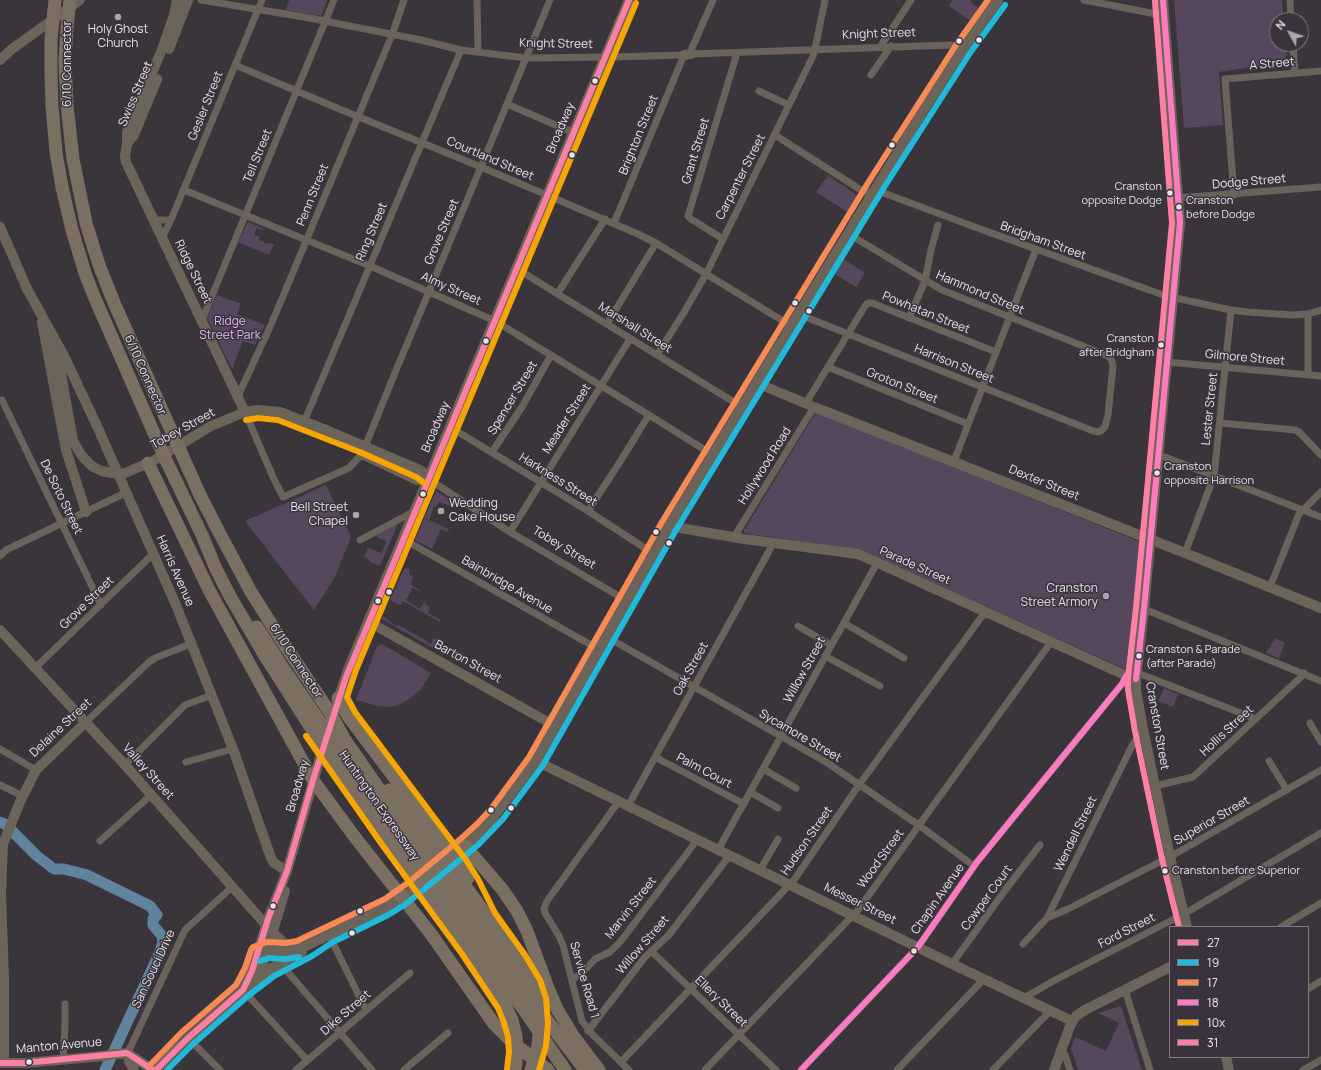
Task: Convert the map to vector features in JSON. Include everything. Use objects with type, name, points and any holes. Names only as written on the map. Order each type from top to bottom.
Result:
[{"type":"highway","name":"6/10 Connector","points":[[55,0],[51,50],[52,106],[58,165],[72,230],[93,294],[164,456],[202,535]]},
{"type":"highway","name":"6/10 Connector","points":[[70,0],[66,34],[65,66],[66,100],[70,138],[81,202],[99,265],[132,346],[190,476],[220,534],[262,610],[290,653],[335,706]]},
{"type":"highway","points":[[148,463],[201,574],[230,630],[313,780],[354,836],[434,938],[494,1024],[507,1037],[548,1070]]},
{"type":"highway","points":[[202,535],[216,569],[245,623],[276,675],[386,835],[457,930],[482,966],[508,1009],[514,1025],[517,1042],[515,1070]]},
{"type":"highway","name":"Huntington Expressway","points":[[202,535],[261,633],[304,698],[393,827],[476,940],[565,1070]]},
{"type":"highway","points":[[201,574],[290,706],[314,731]]},
{"type":"highway","points":[[335,706],[348,716],[459,864],[471,883],[488,917]]},
{"type":"highway","points":[[335,706],[350,735],[381,780],[459,878],[522,964],[528,975],[536,995],[540,1023],[538,1045],[531,1070]]},
{"type":"highway","name":"Huntington Expressway","points":[[335,706],[345,740],[407,829],[477,921],[546,1019],[585,1070]]},
{"type":"highway","points":[[463,848],[502,889],[517,911],[527,932],[557,1009],[574,1037],[599,1070]]},
{"type":"main road","points":[[0,60],[19,44],[80,0]]},
{"type":"main road","name":"Swiss Street","points":[[127,144],[127,132],[163,47],[178,0]]},
{"type":"main road","name":"Swiss Street","points":[[127,144],[134,135],[188,0]]},
{"type":"main road","name":"Broadway","points":[[260,977],[263,952],[270,929],[285,895],[287,871],[335,706],[429,477],[629,0]]},
{"type":"main road","points":[[263,952],[286,952],[304,947],[384,908],[414,888],[463,848],[494,818],[536,761],[669,526],[873,191],[962,49],[998,0]]},
{"type":"main road","name":"Cranston Street","points":[[1163,0],[1180,223],[1144,609],[1133,676],[1170,857],[1187,926]]},
{"type":"main road","name":"Ridge Street","points":[[127,144],[125,155],[126,162],[245,412]]},
{"type":"main road","name":"Harris Avenue","points":[[0,227],[43,324],[66,450],[86,512]]},
{"type":"main road","name":"Harris Avenue","points":[[25,285],[64,356],[127,492],[176,605],[233,749],[271,858],[279,867],[287,871]]},
{"type":"main road","name":"Tobey Street","points":[[43,324],[52,343],[60,368],[73,440],[82,456],[98,470],[108,473],[125,473],[148,463],[211,426],[245,412],[258,410],[280,412],[364,450],[420,470],[429,477]]},
{"type":"main road","name":"Dexter Street","points":[[757,381],[764,386],[810,405],[1321,608]]},
{"type":"main road","name":"Parade Street","points":[[669,526],[734,537],[858,554],[1051,642],[1133,676]]},
{"type":"main road","name":"Barton Street","points":[[369,622],[555,726]]},
{"type":"main road","name":"Valley Street","points":[[0,630],[124,765],[270,929],[283,943],[293,950]]},
{"type":"main road","name":"Delaine Street","points":[[2,1063],[4,978],[1,854],[4,839],[36,770],[85,723]]},
{"type":"main road","name":"Messer Street","points":[[536,761],[1072,1021]]},
{"type":"main road","points":[[156,1070],[188,1038],[243,990],[280,963],[308,949],[329,935]]},
{"type":"main road","name":"Broadway","points":[[243,990],[263,952]]},
{"type":"main road","points":[[1054,1070],[1072,1021],[1083,1011],[1169,968]]},
{"type":"main road","name":"Manton Avenue","points":[[2,1063],[63,1060],[112,1054],[125,1056]]},
{"type":"main road","points":[[125,1056],[134,1070]]},
{"type":"main road","points":[[125,1056],[141,1070]]},
{"type":"main road","points":[[125,1056],[153,1070]]},
{"type":"main road","points":[[1226,1058],[1230,1070]]},
{"type":"street","name":"Knight Street","points":[[201,0],[236,5],[421,40],[461,50],[526,58],[605,58],[891,46],[951,45],[962,49]]},
{"type":"street","points":[[236,5],[242,0]]},
{"type":"street","name":"Gesler Street","points":[[162,238],[184,190],[262,0]]},
{"type":"street","name":"Tell Street","points":[[202,320],[334,0]]},
{"type":"street","name":"Penn Street","points":[[238,396],[270,327],[392,35],[404,0]]},
{"type":"street","points":[[478,0],[478,52]]},
{"type":"street","name":"Grove Street","points":[[283,497],[349,468],[364,450],[550,0]]},
{"type":"street","name":"Brighton Street","points":[[614,223],[687,55],[692,48],[713,0]]},
{"type":"street","name":"Carpenter Street","points":[[657,355],[706,274],[789,105],[815,50],[825,0]]},
{"type":"street","points":[[880,47],[911,0]]},
{"type":"street","points":[[1084,0],[1156,14],[1164,14]]},
{"type":"street","points":[[1290,0],[1291,12]]},
{"type":"street","points":[[871,75],[891,46]]},
{"type":"street","name":"Ring Street","points":[[304,422],[461,50]]},
{"type":"street","name":"Grant Street","points":[[723,239],[688,216],[737,52]]},
{"type":"street","points":[[1294,52],[1295,73]]},
{"type":"street","name":"Courtland Street","points":[[235,65],[422,142],[638,234],[656,243],[791,326]]},
{"type":"street","name":"A Street","points":[[1234,195],[1225,79],[1321,71]]},
{"type":"street","points":[[760,91],[789,105]]},
{"type":"street","points":[[507,104],[574,133]]},
{"type":"street","name":"Bridgham Street","points":[[775,134],[864,192],[881,192],[1130,284],[1173,297],[1230,310],[1285,315],[1308,314],[1321,310]]},
{"type":"street","name":"Dodge Street","points":[[1178,198],[1321,188]]},
{"type":"street","name":"Almy Street","points":[[184,190],[370,266],[495,321],[649,414],[713,455]]},
{"type":"street","points":[[558,293],[605,219]]},
{"type":"street","points":[[154,220],[171,220]]},
{"type":"street","points":[[909,318],[925,281],[938,225]]},
{"type":"street","name":"Hammond Street","points":[[848,232],[925,281],[942,290],[1009,318],[1103,354],[1111,359],[1113,366],[1106,422],[1102,430]]},
{"type":"street","points":[[607,324],[656,243]]},
{"type":"street","points":[[954,462],[1036,250]]},
{"type":"street","name":"Marshall Street","points":[[517,269],[742,407]]},
{"type":"street","name":"Powhatan Street","points":[[810,405],[828,367],[868,303],[996,352]]},
{"type":"street","name":"Lester Street","points":[[1185,553],[1214,476],[1230,310]]},
{"type":"street","name":"Harrison Street","points":[[798,314],[1093,431],[1098,432],[1102,430]]},
{"type":"street","points":[[1308,314],[1308,375]]},
{"type":"street","name":"Meader Street","points":[[510,532],[630,339]]},
{"type":"street","name":"Spencer Street","points":[[492,452],[522,407],[551,355]]},
{"type":"street","name":"Gilmore Street","points":[[1167,362],[1321,376]]},
{"type":"street","name":"Groton Street","points":[[828,367],[968,424]]},
{"type":"street","name":"De Soto Street","points":[[2,400],[100,605]]},
{"type":"street","name":"Hollywood Road","points":[[734,537],[810,405]]},
{"type":"street","name":"Ridge Street","points":[[245,412],[283,497]]},
{"type":"street","points":[[588,511],[649,414]]},
{"type":"street","points":[[1220,423],[1295,430],[1299,432],[1321,455]]},
{"type":"street","name":"Harkness Street","points":[[450,427],[588,511],[654,554]]},
{"type":"street","points":[[1158,456],[1165,457],[1321,517]]},
{"type":"street","name":"Tobey Street","points":[[429,477],[436,484],[510,532],[627,601]]},
{"type":"street","points":[[0,556],[6,550],[127,492]]},
{"type":"street","points":[[1270,587],[1284,548],[1299,514],[1321,492]]},
{"type":"street","points":[[360,540],[415,511]]},
{"type":"street","name":"Bainbridge Avenue","points":[[404,539],[546,621],[600,650]]},
{"type":"street","name":"Oak Street","points":[[544,907],[547,901],[623,804],[655,757],[774,542]]},
{"type":"street","name":"Grove Street","points":[[35,668],[153,554]]},
{"type":"street","name":"Willow Street","points":[[718,850],[877,563]]},
{"type":"street","points":[[1144,609],[1321,680]]},
{"type":"street","name":"Hudson Street","points":[[621,1062],[790,885],[985,612]]},
{"type":"street","points":[[844,622],[904,658]]},
{"type":"street","points":[[798,626],[831,645]]},
{"type":"street","name":"Sycamore Street","points":[[607,637],[693,688],[826,762],[920,826],[974,866]]},
{"type":"street","name":"Wood Street","points":[[705,1070],[853,915],[920,826],[1051,642]]},
{"type":"street","name":"Delaine Street","points":[[85,723],[149,662],[191,644]]},
{"type":"street","points":[[825,656],[880,686]]},
{"type":"street","name":"Hollis Street","points":[[1155,786],[1193,777],[1301,678],[1304,673]]},
{"type":"street","name":"Parade Street","points":[[1133,676],[1143,675],[1256,719]]},
{"type":"street","name":"Chapin Avenue","points":[[801,1070],[918,947],[974,866],[1122,684],[1133,676]]},
{"type":"street","points":[[124,765],[185,706],[212,695]]},
{"type":"street","points":[[1310,723],[1321,742]]},
{"type":"street","name":"Wendell Street","points":[[1023,944],[1047,918],[1132,746],[1143,729]]},
{"type":"street","points":[[0,749],[36,770]]},
{"type":"street","points":[[186,762],[233,749]]},
{"type":"street","name":"Palm Court","points":[[655,757],[744,804]]},
{"type":"street","points":[[1269,761],[1287,790]]},
{"type":"street","points":[[763,769],[796,788]]},
{"type":"street","name":"Superior Street","points":[[1047,918],[1068,909],[1170,857],[1321,770]]},
{"type":"street","points":[[0,785],[23,796]]},
{"type":"street","points":[[750,792],[778,808]]},
{"type":"street","points":[[100,841],[151,795]]},
{"type":"street","name":"Ford Street","points":[[1024,998],[1055,980],[1184,914],[1321,833]]},
{"type":"street","points":[[760,870],[778,839]]},
{"type":"street","name":"Marvin Street","points":[[572,980],[583,972],[595,959],[610,952],[621,941],[697,840]]},
{"type":"street","name":"Cowper Court","points":[[952,964],[1040,845]]},
{"type":"street","name":"Willow Street","points":[[588,1031],[645,957],[668,936],[730,855]]},
{"type":"street","name":"San Souci Drive","points":[[125,1056],[185,930],[232,887]]},
{"type":"street","points":[[1283,926],[1321,903]]},
{"type":"street","name":"Service Road 1","points":[[544,907],[545,913],[561,940],[581,1018],[588,1031],[629,1070]]},
{"type":"street","points":[[329,935],[366,1010]]},
{"type":"street","name":"Ellery Street","points":[[651,951],[776,1070]]},
{"type":"street","points":[[280,963],[372,1070]]},
{"type":"street","name":"Dike Street","points":[[296,1070],[410,972]]},
{"type":"street","points":[[897,1070],[984,979]]},
{"type":"street","points":[[1309,988],[1321,981]]},
{"type":"street","points":[[243,990],[307,1060]]},
{"type":"street","points":[[1125,990],[1150,1070]]},
{"type":"street","points":[[63,1060],[65,1004]]},
{"type":"street","points":[[993,1070],[1050,1010]]},
{"type":"street","points":[[404,1070],[448,1033]]},
{"type":"street","points":[[188,1038],[220,1070]]},
{"type":"street","points":[[1061,1049],[1065,1055],[1070,1070]]},
{"type":"street","points":[[1303,1070],[1321,1060]]},
{"type":"green space","points":[[289,0],[327,0],[321,16],[286,10]]},
{"type":"green space","points":[[953,0],[970,0],[972,1],[971,3],[981,9],[972,22],[949,6]]},
{"type":"green space","points":[[1174,0],[1282,0],[1283,12],[1269,12],[1269,52],[1287,52],[1287,55],[1280,63],[1219,72],[1223,125],[1184,128]]},
{"type":"green space","points":[[828,175],[858,196],[849,213],[816,192]]},
{"type":"green space","points":[[248,222],[264,229],[261,230],[257,228],[254,235],[259,237],[259,240],[268,244],[274,244],[269,255],[238,242]]},
{"type":"green space","points":[[843,259],[865,273],[856,287],[833,273]]},
{"type":"green space","name":"Ridge Street Park","points":[[217,295],[241,304],[237,314],[265,325],[255,345],[243,341],[232,369],[207,318]]},
{"type":"green space","points":[[816,412],[1143,543],[1145,545],[1134,662],[1132,666],[1125,669],[860,550],[744,533],[744,530]]},
{"type":"green space","points":[[326,485],[351,537],[335,577],[314,610],[245,521]]},
{"type":"green space","points":[[436,491],[452,501],[450,506],[439,502],[436,507],[434,506],[429,520],[449,529],[448,532],[441,529],[432,549],[415,540]]},
{"type":"green space","points":[[395,525],[397,526],[380,566],[370,562],[370,560],[364,557],[368,548],[381,553],[386,543],[385,540],[378,538],[375,535]]},
{"type":"green space","points":[[408,568],[409,574],[413,578],[410,584],[420,592],[412,588],[406,600],[420,609],[424,602],[426,604],[423,609],[426,605],[429,607],[430,609],[428,613],[441,620],[440,622],[405,602],[402,602],[401,605],[399,605],[390,600],[404,569]]},
{"type":"green space","points":[[383,616],[396,626],[398,625],[427,641],[429,644],[432,643],[433,638],[442,641],[436,650],[382,619]]},
{"type":"green space","points":[[1275,638],[1285,643],[1279,658],[1266,653]]},
{"type":"green space","points":[[382,644],[431,673],[421,689],[412,697],[401,704],[391,707],[378,706],[356,700],[377,646]]},
{"type":"green space","points":[[1164,688],[1178,694],[1173,707],[1158,701]]},
{"type":"green space","points":[[1121,1006],[1142,1070],[1078,1070],[1071,1048],[1075,1037],[1106,1051],[1119,1023],[1098,1013]]},
{"type":"waterway","points":[[0,822],[5,824],[37,856],[54,869],[64,869],[87,875],[150,906],[157,915],[153,919],[153,925],[162,936],[163,942],[160,952],[105,1070]]},
{"type":"transit line","name":"27","points":[[156,1070],[188,1038],[243,990],[252,971],[268,919],[287,871],[313,780],[346,677],[629,0]]},
{"type":"transit line","name":"17","points":[[150,1065],[182,1032],[236,985],[245,968],[253,947],[267,942],[286,943],[297,941],[385,899],[409,882],[464,836],[491,809],[529,757],[662,522],[871,178],[956,45],[988,0]]},
{"type":"transit line","name":"18","points":[[1136,679],[1144,609],[1180,223],[1163,0]]},
{"type":"transit line","name":"31","points":[[1155,1],[1172,223],[1128,690],[1135,731],[1162,859],[1179,926]]},
{"type":"transit line","name":"10x","points":[[539,1070],[546,1046],[548,1023],[546,998],[540,980],[525,955],[495,913],[478,879],[466,860],[355,712],[347,697],[356,670],[636,3]]},
{"type":"transit line","name":"19","points":[[167,1070],[193,1044],[248,996],[274,976],[312,956],[333,942],[388,915],[406,904],[478,845],[503,819],[543,765],[676,530],[885,186],[970,53],[1005,5]]},
{"type":"transit line","name":"10x","points":[[246,420],[258,418],[278,420],[362,453],[416,477],[424,483]]},
{"type":"transit line","name":"18","points":[[801,1070],[918,947],[977,862],[1122,684],[1126,676]]},
{"type":"transit line","name":"10x","points":[[306,736],[383,846],[462,954],[498,1008],[508,1037],[509,1052],[507,1069]]},
{"type":"transit line","name":"19","points":[[260,961],[269,958],[286,959],[299,957]]},
{"type":"transit line","name":"27","points":[[0,1063],[24,1063],[127,1053],[153,1070]]},
{"type":"place","name":"Holy Ghost Church","points":[[118,17]]},
{"type":"place","name":"Cranston opposite Dodge","points":[[1170,193]]},
{"type":"place","name":"Cranston before Dodge","points":[[1179,207]]},
{"type":"place","name":"Cranston after Bridgham","points":[[1161,345]]},
{"type":"place","name":"Cranston opposite Harrison","points":[[1157,473]]},
{"type":"place","name":"Wedding Cake House","points":[[441,511]]},
{"type":"place","name":"Bell Street Chapel","points":[[356,515]]},
{"type":"place","name":"Cranston Street Armory","points":[[1106,596]]},
{"type":"place","name":"Cranston & Parade (after Parade)","points":[[1139,656]]},
{"type":"place","name":"Cranston before Superior","points":[[1165,871]]}]
